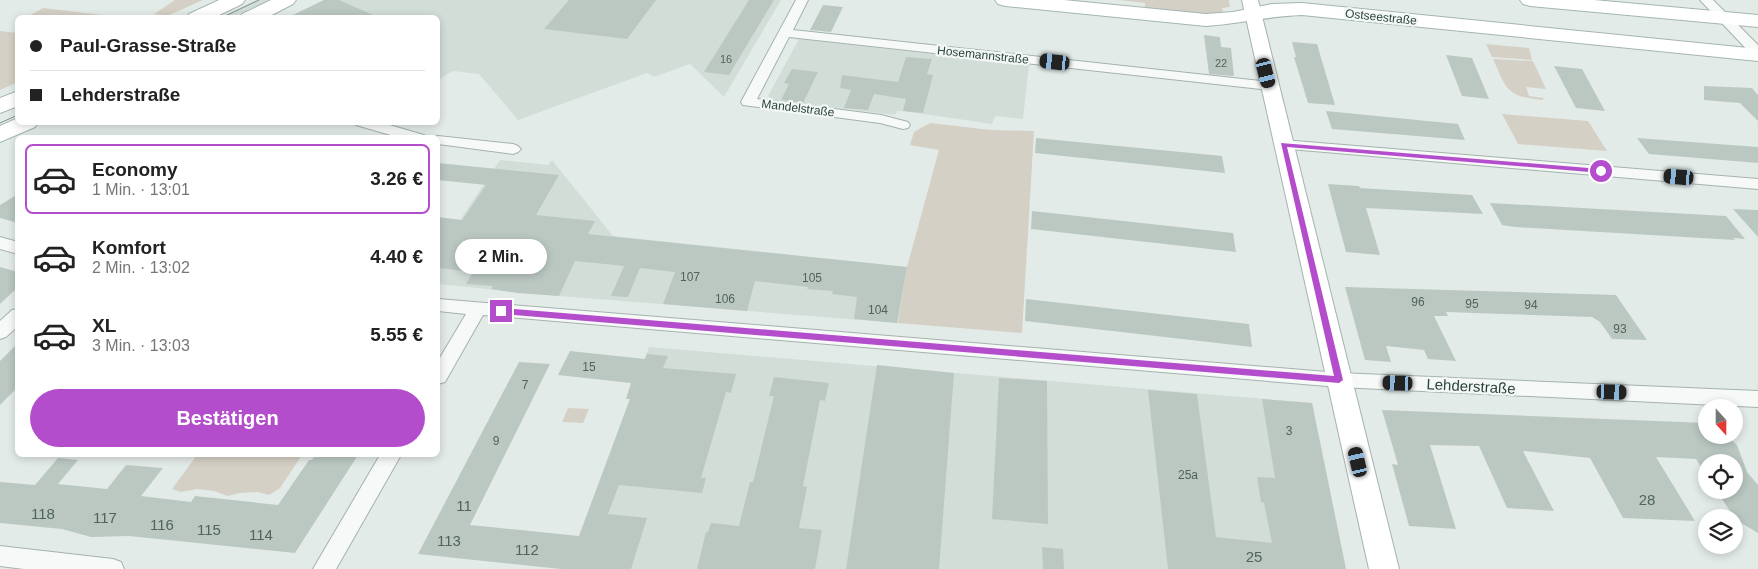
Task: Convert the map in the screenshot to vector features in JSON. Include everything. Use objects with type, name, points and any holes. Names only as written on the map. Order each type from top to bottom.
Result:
[{"type":"main road","points":[[202,15],[235,0]]},
{"type":"main road","points":[[255,15],[286,0]]},
{"type":"main road","name":"Ostseestraße","points":[[1005,0],[1180,19],[1224,19],[1251,7],[1272,10],[1302,9],[1758,54]]},
{"type":"main road","points":[[1530,0],[1758,22]]},
{"type":"main road","points":[[0,106],[15,99]]},
{"type":"main road","points":[[0,135],[21,125]]},
{"type":"street","name":"Mandelstraße","points":[[802,0],[748,102],[881,119],[903,125]]},
{"type":"street","points":[[1706,0],[1758,54]]},
{"type":"street","points":[[1251,7],[1384,569]]},
{"type":"street","name":"Hosemannstraße","points":[[785,33],[1270,86]]},
{"type":"street","points":[[372,125],[408,135]]},
{"type":"street","points":[[440,140],[513,149]]},
{"type":"street","points":[[1283,145],[1758,184]]},
{"type":"street","points":[[0,243],[15,247]]},
{"type":"street","name":"Lehderstraße","points":[[440,305],[1339,380],[1758,399]]},
{"type":"street","points":[[440,374],[478,309]]},
{"type":"street","points":[[0,332],[15,318]]},
{"type":"street","points":[[324,569],[390,457]]},
{"type":"street","points":[[0,556],[113,569]]},
{"type":"shaded area","points":[[175,0],[203,0],[169,15],[154,14]]},
{"type":"shaded area","points":[[256,0],[270,0],[236,15],[224,15]]},
{"type":"shaded area","points":[[324,0],[781,0],[724,97],[690,64],[654,77],[647,73],[518,120],[479,74],[453,71],[440,79],[440,15],[293,15]]},
{"type":"shaded area","points":[[1120,0],[1229,0],[1230,7],[1222,8],[1223,13],[1190,13],[1145,9],[1145,3]]},
{"type":"shaded area","points":[[43,8],[102,15],[31,15]]},
{"type":"shaded area","points":[[0,31],[15,33],[15,83],[0,90]]},
{"type":"shaded area","points":[[799,39],[1029,65],[1023,119],[995,116],[992,124],[903,111],[897,111],[895,115],[772,100],[768,96]]},
{"type":"shaded area","points":[[1486,44],[1529,48],[1532,60],[1492,57]]},
{"type":"shaded area","points":[[1493,59],[1533,61],[1546,89],[1526,87],[1529,96],[1544,98],[1542,100],[1521,96],[1509,90]]},
{"type":"shaded area","points":[[1502,114],[1588,121],[1607,151],[1518,144]]},
{"type":"shaded area","points":[[930,123],[991,130],[1034,131],[1022,333],[898,323],[907,267],[939,150],[910,145],[914,132]]},
{"type":"shaded area","points":[[500,160],[548,165],[552,160],[613,236],[907,267],[898,323],[559,296],[440,284],[440,221],[442,218],[460,220]]},
{"type":"shaded area","points":[[649,347],[1312,403],[1346,569],[567,569]]},
{"type":"shaded area","points":[[568,408],[589,409],[583,423],[562,422]]},
{"type":"shaded area","points":[[196,457],[301,457],[280,488],[269,495],[258,492],[239,493],[228,496],[214,491],[197,489],[181,492],[172,489]]},
{"type":"building","points":[[324,0],[339,0],[373,15],[293,15]]},
{"type":"building","points":[[569,0],[656,0],[627,39],[544,29]]},
{"type":"building","points":[[749,0],[774,0],[729,75],[704,72]]},
{"type":"building","points":[[823,5],[843,7],[831,32],[810,30]]},
{"type":"building","points":[[1204,35],[1220,37],[1221,47],[1231,48],[1234,76],[1209,74]]},
{"type":"building","points":[[1292,42],[1317,44],[1335,105],[1308,103],[1294,57],[1296,57]]},
{"type":"building","points":[[1446,55],[1472,58],[1489,99],[1462,96]]},
{"type":"building","points":[[906,57],[932,59],[927,74],[933,75],[923,113],[903,111],[906,99],[874,94],[868,110],[844,108],[851,90],[840,88],[842,75],[898,82]]},
{"type":"building","points":[[1554,66],[1582,69],[1605,111],[1576,108]]},
{"type":"building","points":[[792,69],[818,72],[803,103],[781,100],[789,84],[784,83]]},
{"type":"building","points":[[1704,86],[1752,88],[1758,95],[1758,121],[1740,103],[1704,100]]},
{"type":"building","points":[[1326,111],[1458,124],[1465,140],[1332,129]]},
{"type":"building","points":[[1036,138],[1222,156],[1225,173],[1035,153]]},
{"type":"building","points":[[1637,138],[1758,147],[1758,163],[1649,154]]},
{"type":"building","points":[[440,163],[559,175],[536,215],[595,221],[588,234],[907,267],[897,323],[854,319],[857,297],[832,294],[833,291],[807,289],[808,287],[755,281],[747,311],[663,304],[675,272],[640,268],[628,297],[611,296],[624,266],[575,261],[559,296],[517,293],[491,289],[493,286],[466,284],[473,272],[440,268],[440,217],[462,220],[486,185],[440,180]]},
{"type":"building","points":[[1328,184],[1359,186],[1360,188],[1472,195],[1483,214],[1366,208],[1380,255],[1346,252]]},
{"type":"building","points":[[15,196],[15,222],[0,218],[0,205]]},
{"type":"building","points":[[1490,203],[1726,216],[1745,239],[1733,238],[1735,240],[1515,227],[1502,225]]},
{"type":"building","points":[[1733,209],[1758,210],[1758,237]]},
{"type":"building","points":[[1032,211],[1233,233],[1236,252],[1031,229]]},
{"type":"building","points":[[0,267],[15,271],[15,290],[0,304]]},
{"type":"building","points":[[1345,287],[1616,295],[1647,340],[1612,339],[1600,322],[1592,317],[1446,312],[1448,316],[1434,316],[1456,361],[1428,359],[1424,350],[1386,346],[1391,362],[1365,360]]},
{"type":"building","points":[[1026,299],[1249,324],[1252,347],[1025,321]]},
{"type":"building","points":[[15,346],[15,390],[0,405],[0,361]]},
{"type":"building","points":[[570,351],[645,359],[647,354],[668,356],[663,368],[736,374],[731,393],[726,392],[701,478],[706,478],[702,493],[619,485],[608,514],[647,518],[631,569],[561,569],[418,554],[519,362],[550,364],[470,525],[579,536],[630,399],[626,399],[631,383],[558,375]]},
{"type":"building","points":[[877,365],[954,373],[939,569],[846,569]]},
{"type":"building","points":[[774,377],[829,383],[825,401],[820,400],[803,486],[807,487],[799,528],[822,530],[815,569],[697,569],[706,532],[708,532],[711,523],[739,526],[750,482],[753,482],[774,396],[769,396]]},
{"type":"building","points":[[999,378],[1047,381],[1048,524],[992,519]]},
{"type":"building","points":[[1148,390],[1197,394],[1216,537],[1272,543],[1264,503],[1261,502],[1257,477],[1275,478],[1262,399],[1312,403],[1346,569],[1168,569]]},
{"type":"building","points":[[1382,410],[1698,423],[1698,444],[1736,444],[1740,454],[1698,454],[1698,462],[1696,459],[1656,457],[1695,521],[1623,518],[1590,458],[1523,451],[1554,511],[1507,508],[1479,446],[1430,445],[1456,529],[1409,526],[1392,464],[1398,465]]},
{"type":"building","points":[[314,457],[357,457],[295,553],[129,536],[91,537],[62,529],[0,523],[0,482],[35,485],[58,458],[78,460],[58,484],[107,489],[126,465],[163,468],[141,496],[191,502],[195,496],[278,505],[309,460],[312,460]]},
{"type":"building","points":[[1743,461],[1747,472],[1758,485],[1758,533],[1743,524],[1743,509],[1729,509],[1722,499],[1743,499]]},
{"type":"building","points":[[1042,547],[1063,549],[1064,569],[1043,569]]},
{"type":"tram line","points":[[227,15],[259,0]]},
{"type":"tram line","points":[[0,123],[15,116]]},
{"type":"route","points":[[501,311],[1339,380],[1283,145],[1601,171]]}]
